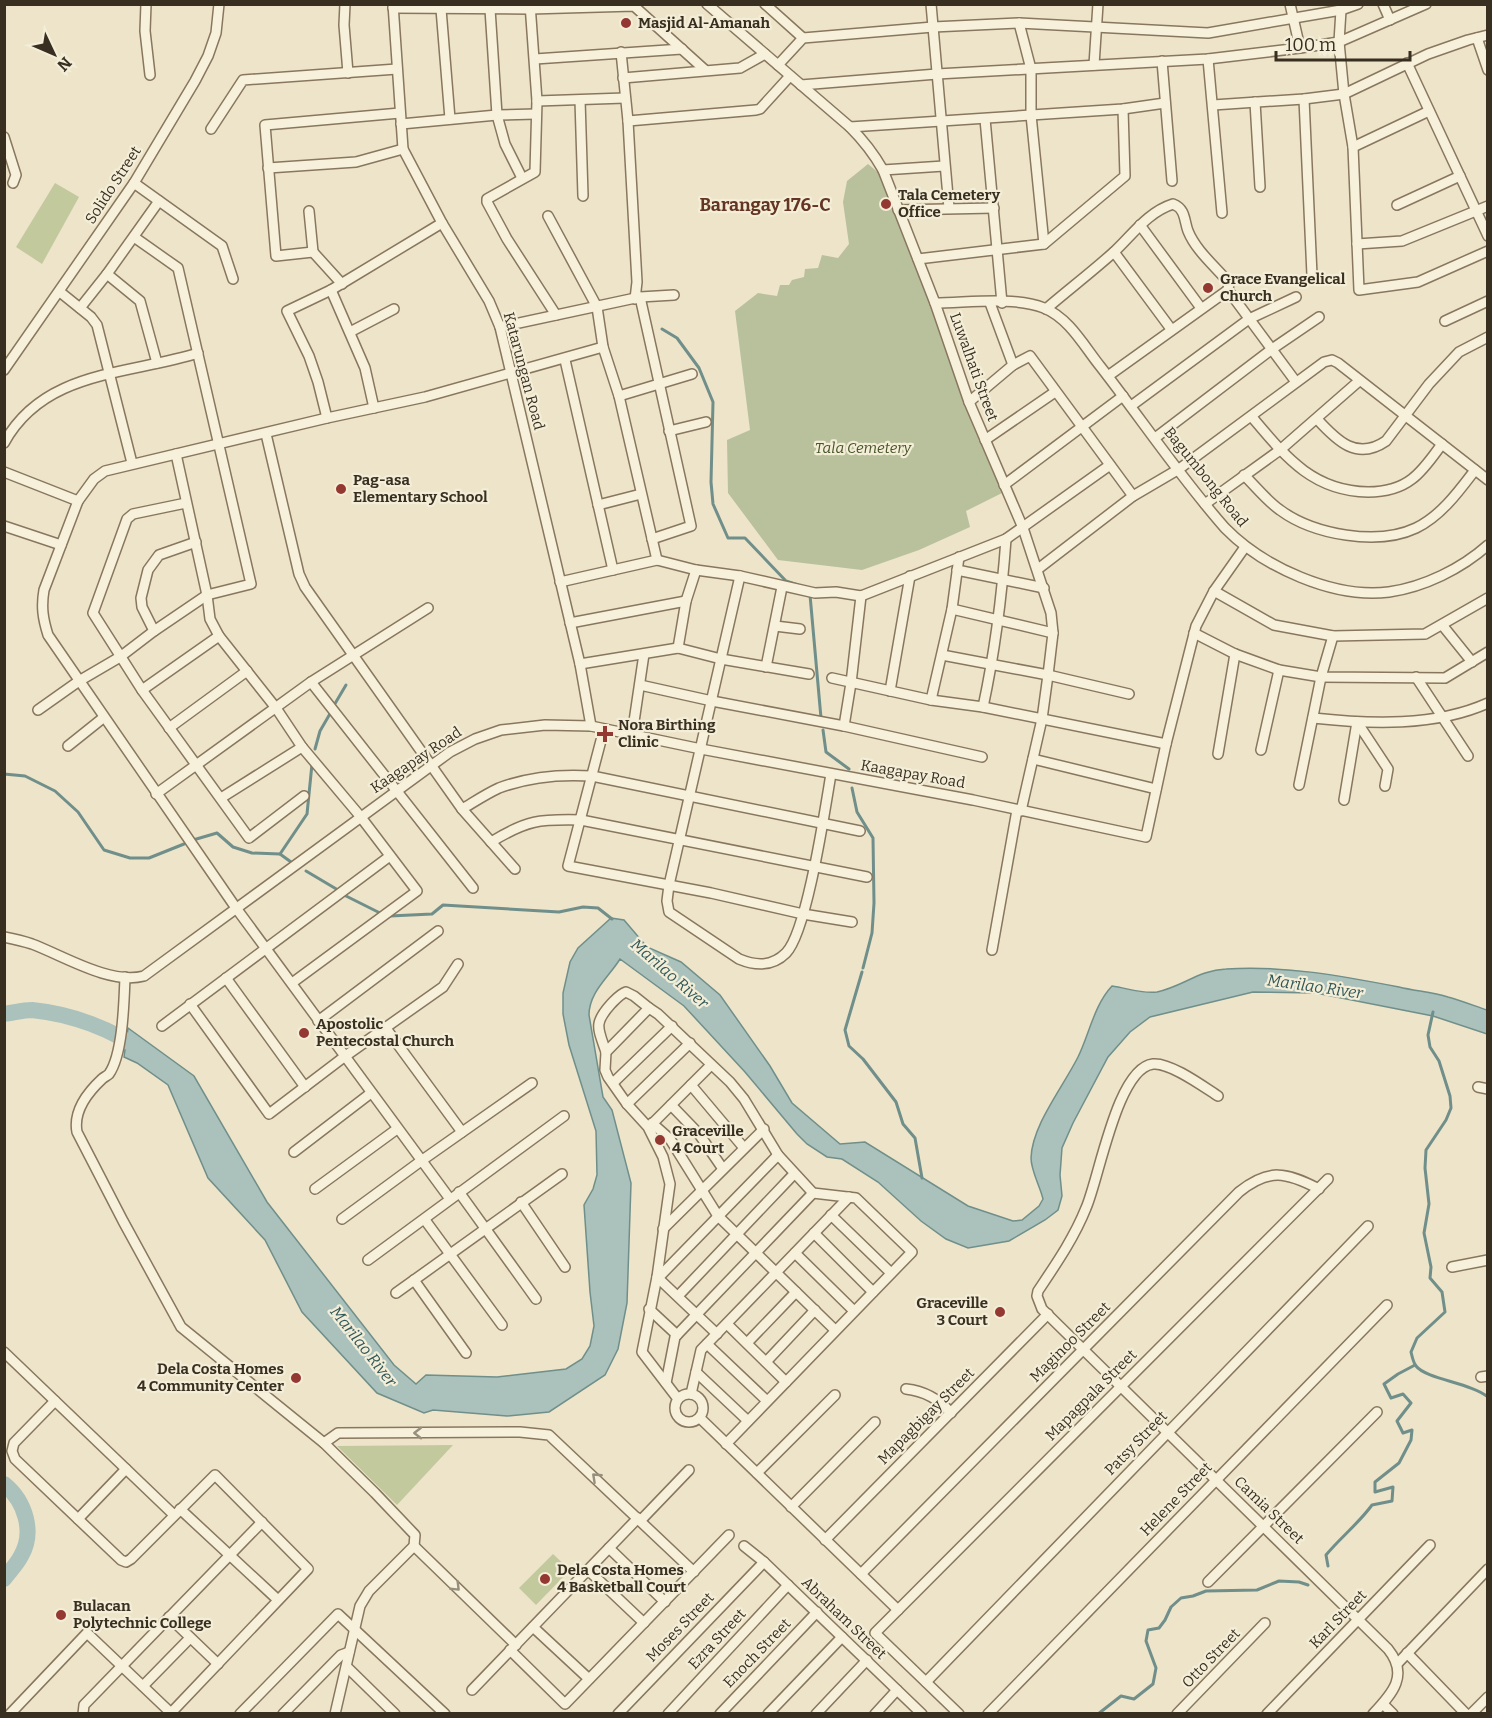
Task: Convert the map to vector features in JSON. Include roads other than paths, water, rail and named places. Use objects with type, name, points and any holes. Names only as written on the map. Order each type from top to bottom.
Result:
[{"type":"street","points":[[147,4],[145,31],[150,75]]},
{"type":"street","name":"Solido Street","points":[[4,370],[134,183],[195,81],[208,56],[216,33],[219,4]]},
{"type":"street","points":[[345,4],[344,25],[348,73]]},
{"type":"street","name":"Luwalhati Street","points":[[707,4],[850,127],[870,148],[883,170],[935,303],[969,402],[1023,528],[1052,613],[1053,633],[1041,719],[1019,810],[992,950]]},
{"type":"street","points":[[765,4],[803,38]]},
{"type":"street","points":[[931,4],[949,208]]},
{"type":"street","points":[[1094,65],[1098,4]]},
{"type":"street","points":[[1290,4],[1300,48]]},
{"type":"street","points":[[778,65],[803,38],[933,27],[1019,23],[1208,33],[1341,10],[1358,4]]},
{"type":"street","points":[[1383,4],[1390,20]]},
{"type":"street","points":[[801,85],[937,74],[1208,59],[1300,48],[1339,42],[1426,4]]},
{"type":"street","points":[[393,6],[490,9],[635,5],[705,70]]},
{"type":"street","name":"Katarungan Road","points":[[393,6],[403,149],[442,223],[489,301],[500,327],[580,664],[591,726]]},
{"type":"street","points":[[530,7],[537,101],[535,172],[487,199],[487,202],[507,239],[556,315]]},
{"type":"street","points":[[441,9],[450,119]]},
{"type":"street","points":[[490,9],[497,115],[505,144],[522,178]]},
{"type":"street","points":[[1341,10],[1339,42],[1344,94],[1353,147],[1359,290],[1418,282],[1488,251]]},
{"type":"street","points":[[1019,23],[1031,69],[1031,115],[1044,244]]},
{"type":"street","points":[[1213,105],[1344,94],[1407,63],[1488,35]]},
{"type":"street","points":[[1477,38],[1488,70]]},
{"type":"street","points":[[535,59],[682,49]]},
{"type":"street","points":[[621,52],[628,121],[637,298],[691,526],[651,539]]},
{"type":"street","points":[[623,78],[740,68],[765,54]]},
{"type":"street","points":[[1208,59],[1222,213]]},
{"type":"street","points":[[1162,61],[1172,180]]},
{"type":"street","points":[[1407,63],[1488,236]]},
{"type":"street","points":[[211,129],[243,80],[397,69]]},
{"type":"street","points":[[628,121],[760,109],[790,76]]},
{"type":"street","points":[[537,101],[625,98]]},
{"type":"street","points":[[1304,99],[1312,274]]},
{"type":"street","points":[[580,100],[583,196]]},
{"type":"street","points":[[1255,102],[1260,187]]},
{"type":"street","points":[[850,127],[1123,109],[1165,103]]},
{"type":"street","points":[[918,259],[1044,244],[1125,176],[1123,109]]},
{"type":"street","points":[[1353,147],[1429,111]]},
{"type":"street","points":[[313,252],[276,256],[265,126],[267,123],[400,113]]},
{"type":"street","points":[[401,124],[497,115],[536,114]]},
{"type":"street","points":[[986,118],[1002,303]]},
{"type":"street","points":[[4,137],[15,170],[16,179],[13,183]]},
{"type":"street","points":[[268,168],[356,162],[403,149]]},
{"type":"street","points":[[883,170],[944,166]]},
{"type":"street","points":[[1397,205],[1460,176]]},
{"type":"street","points":[[134,183],[222,246],[233,279]]},
{"type":"street","points":[[80,308],[159,201]]},
{"type":"street","points":[[1046,309],[1114,252],[1140,225],[1161,209],[1173,204],[1178,206],[1186,218],[1188,231],[1193,240],[1229,283],[1228,290],[1296,382]]},
{"type":"street","points":[[1357,244],[1402,241],[1488,206]]},
{"type":"street","points":[[898,210],[994,207]]},
{"type":"street","points":[[309,211],[313,252],[342,284]]},
{"type":"street","points":[[548,216],[597,307],[603,347],[619,396],[657,561]]},
{"type":"street","points":[[327,418],[315,374],[287,312],[342,284],[442,223]]},
{"type":"street","points":[[1140,225],[1201,308]]},
{"type":"street","points":[[38,710],[79,681],[120,657],[207,595],[251,584],[178,268],[134,237]]},
{"type":"street","points":[[1114,252],[1171,329]]},
{"type":"street","points":[[107,274],[140,301],[157,363]]},
{"type":"street","points":[[331,290],[365,368],[374,408]]},
{"type":"street","points":[[1108,376],[1228,290]]},
{"type":"street","points":[[60,292],[97,325],[132,463]]},
{"type":"street","points":[[500,327],[637,298],[674,295]]},
{"type":"street","points":[[1131,406],[1249,319],[1296,297]]},
{"type":"street","points":[[1445,321],[1488,301]]},
{"type":"street","name":"Bagumbong Road","points":[[935,303],[1021,303],[1046,309],[1063,321],[1225,528],[1245,547],[1282,569],[1340,589],[1377,593],[1399,590],[1431,580],[1468,560],[1488,544]]},
{"type":"street","points":[[990,303],[1013,365]]},
{"type":"street","points":[[350,332],[394,309]]},
{"type":"street","points":[[1155,438],[1272,349],[1319,317]]},
{"type":"street","points":[[1317,419],[1331,435],[1352,448],[1377,447],[1386,441],[1429,384],[1459,352],[1488,337]]},
{"type":"street","points":[[450,1199],[236,908],[103,718],[48,635],[42,618],[41,604],[44,590],[78,501],[94,479],[105,471],[425,397],[565,360],[603,347]]},
{"type":"street","points":[[4,443],[14,426],[37,402],[62,388],[111,373],[198,352]]},
{"type":"street","points":[[969,402],[1013,365],[1030,356],[1133,496]]},
{"type":"street","points":[[565,360],[613,570]]},
{"type":"street","points":[[1038,569],[1133,496],[1179,469],[1324,362],[1332,360],[1488,480]]},
{"type":"street","points":[[619,396],[692,374]]},
{"type":"street","points":[[1205,504],[1280,450],[1359,381]]},
{"type":"street","points":[[985,440],[1055,392]]},
{"type":"street","points":[[1004,485],[1123,396]]},
{"type":"street","points":[[1252,417],[1280,450],[1300,469],[1323,483],[1355,492],[1373,492],[1400,487],[1422,470],[1442,444]]},
{"type":"street","points":[[669,431],[706,422]]},
{"type":"street","points":[[266,434],[299,574],[312,598],[462,809],[515,869]]},
{"type":"street","points":[[176,454],[207,595],[210,619],[219,636],[276,708],[302,747],[360,816],[417,891],[292,983]]},
{"type":"street","points":[[560,582],[657,561],[815,593],[836,592],[861,596],[1006,539],[1110,465]]},
{"type":"street","points":[[1244,475],[1279,510],[1296,520],[1349,536],[1375,536],[1396,535],[1418,527],[1453,498],[1475,470]]},
{"type":"street","points":[[4,472],[78,501]]},
{"type":"street","points":[[598,505],[641,494]]},
{"type":"street","points":[[186,503],[133,514],[125,522],[93,611],[142,690],[249,838],[304,796]]},
{"type":"street","points":[[4,526],[61,545]]},
{"type":"street","points":[[983,707],[992,665],[1006,539]]},
{"type":"street","points":[[154,631],[142,607],[141,598],[148,570],[159,555],[196,542]]},
{"type":"street","points":[[1033,759],[1156,789],[1194,633],[1214,591],[1245,547]]},
{"type":"street","points":[[930,700],[952,609],[959,557]]},
{"type":"street","points":[[678,648],[686,601],[696,570]]},
{"type":"street","points":[[957,570],[1044,588]]},
{"type":"street","points":[[740,576],[669,885],[667,908],[673,915],[739,959],[758,965],[772,963],[786,953],[793,944],[803,914],[831,774]]},
{"type":"street","points":[[890,691],[910,576]]},
{"type":"street","points":[[766,667],[782,587]]},
{"type":"street","points":[[1214,591],[1274,625],[1333,636],[1425,634],[1443,626],[1488,598]]},
{"type":"street","points":[[844,726],[861,596]]},
{"type":"street","points":[[570,623],[686,601]]},
{"type":"street","points":[[156,794],[311,682],[428,608]]},
{"type":"street","points":[[952,609],[1053,633]]},
{"type":"street","points":[[775,626],[800,629]]},
{"type":"street","points":[[1443,626],[1472,662]]},
{"type":"street","points":[[1194,633],[1235,654],[1279,670],[1321,677],[1445,678],[1488,652]]},
{"type":"street","points":[[142,690],[219,636]]},
{"type":"street","points":[[1299,785],[1321,677],[1333,636]]},
{"type":"street","points":[[580,664],[678,648],[721,659],[809,674]]},
{"type":"street","points":[[632,735],[644,654]]},
{"type":"street","points":[[1218,754],[1235,654]]},
{"type":"street","points":[[942,655],[1048,675],[1129,694]]},
{"type":"street","points":[[1261,750],[1279,670]]},
{"type":"street","points":[[169,728],[247,671]]},
{"type":"street","points":[[832,678],[930,700],[983,707],[1166,744]]},
{"type":"street","points":[[1416,678],[1468,756]]},
{"type":"street","points":[[311,682],[473,888]]},
{"type":"street","points":[[640,685],[844,726],[982,757]]},
{"type":"street","points":[[1313,718],[1357,722],[1443,718],[1488,703]]},
{"type":"street","points":[[68,746],[103,718]]},
{"type":"street","points":[[1357,722],[1388,769],[1385,786]]},
{"type":"street","points":[[1344,800],[1357,722]]},
{"type":"street","name":"Kaagapay Road","points":[[125,978],[149,973],[430,766],[467,743],[501,730],[545,724],[591,726],[1146,837],[1156,789]]},
{"type":"street","points":[[604,729],[568,866],[852,922]]},
{"type":"street","points":[[221,798],[302,747]]},
{"type":"street","points":[[462,809],[498,789],[539,778],[575,775],[592,776],[860,831]]},
{"type":"street","points":[[491,842],[517,826],[546,819],[580,820],[867,878]]},
{"type":"street","points":[[162,1026],[390,855]]},
{"type":"street","points":[[318,1021],[438,931]]},
{"type":"street","points":[[4,937],[28,943],[100,972],[125,978],[123,1019],[117,1056],[77,1112],[75,1122],[77,1132],[181,1327],[324,1443],[412,1531],[414,1546],[369,1591],[360,1606],[346,1667],[339,1712]]},
{"type":"street","points":[[190,1004],[269,1114],[385,1027],[443,987],[458,964]]},
{"type":"street","points":[[226,978],[305,1087]]},
{"type":"street","points":[[726,1444],[912,1252],[856,1198],[813,1193],[778,1155],[744,1100],[672,1026],[626,992],[600,1016],[599,1021],[598,1029],[606,1052],[605,1070],[613,1083],[627,1104],[670,1139],[718,1216],[835,1330]]},
{"type":"street","points":[[606,1052],[649,1008]]},
{"type":"street","points":[[613,1083],[672,1026]]},
{"type":"street","points":[[385,1027],[462,1132]]},
{"type":"street","points":[[627,1104],[690,1044]]},
{"type":"street","points":[[1048,1314],[1038,1303],[1038,1291],[1071,1240],[1087,1207],[1110,1131],[1130,1080],[1142,1069],[1152,1064],[1160,1065],[1175,1070],[1218,1096]]},
{"type":"street","points":[[650,1125],[711,1065]]},
{"type":"street","points":[[342,1220],[532,1083]]},
{"type":"street","points":[[691,1085],[744,1148]]},
{"type":"street","points":[[294,1152],[371,1093]]},
{"type":"street","points":[[671,1105],[699,1134],[723,1169]]},
{"type":"street","points":[[368,1260],[564,1116]]},
{"type":"street","points":[[650,1125],[663,1157],[670,1184],[658,1277],[649,1309],[642,1352],[678,1399]]},
{"type":"street","points":[[315,1189],[397,1129]]},
{"type":"street","points":[[663,1230],[764,1129]]},
{"type":"street","points":[[658,1277],[778,1155]]},
{"type":"street","points":[[396,1293],[562,1174]]},
{"type":"street","points":[[678,1296],[794,1174]]},
{"type":"street","name":"Maginoo Street","points":[[861,1574],[1239,1192],[1256,1179],[1274,1174],[1286,1176],[1319,1189]]},
{"type":"street","name":"Mapagpala Street","points":[[926,1682],[875,1633],[1328,1179]]},
{"type":"street","points":[[459,1192],[536,1299]]},
{"type":"street","points":[[666,1383],[677,1335],[813,1193]]},
{"type":"street","points":[[691,1394],[701,1350],[849,1197]]},
{"type":"street","points":[[521,1202],[566,1267]]},
{"type":"street","points":[[831,1215],[891,1274]]},
{"type":"street","points":[[424,1220],[502,1325]]},
{"type":"street","name":"Patsy Street","points":[[926,1682],[1368,1226]]},
{"type":"street","points":[[814,1233],[873,1292]]},
{"type":"street","points":[[795,1253],[854,1311]]},
{"type":"street","points":[[1452,1267],[1488,1260]]},
{"type":"street","points":[[658,1277],[717,1334]]},
{"type":"street","points":[[414,1280],[466,1353]]},
{"type":"street","points":[[747,1343],[796,1292]]},
{"type":"street","name":"Helene Street","points":[[988,1713],[1387,1305]]},
{"type":"street","points":[[649,1309],[677,1335]]},
{"type":"street","points":[[766,1362],[815,1310]]},
{"type":"street","name":"Camia Street","points":[[1048,1314],[1388,1649],[1397,1664]]},
{"type":"street","name":"Mapagbigay Street","points":[[825,1540],[1048,1314]]},
{"type":"street","points":[[727,1324],[786,1382]]},
{"type":"street","points":[[707,1344],[767,1401]]},
{"type":"street","points":[[4,1352],[126,1469],[231,1554],[278,1600]]},
{"type":"street","points":[[696,1372],[748,1421]]},
{"type":"street","points":[[906,1389],[919,1390],[935,1399],[951,1413]]},
{"type":"street","points":[[691,1394],[703,1403],[700,1418],[692,1422],[680,1419],[675,1407],[678,1399],[691,1394]]},
{"type":"street","points":[[757,1473],[835,1395]]},
{"type":"street","points":[[10,1713],[87,1633],[171,1713],[308,1569],[215,1475],[131,1559],[126,1562],[120,1560],[15,1459],[12,1451],[14,1443],[55,1401]]},
{"type":"street","points":[[1208,1582],[1377,1412]]},
{"type":"street","points":[[700,1418],[898,1610]]},
{"type":"street","points":[[791,1507],[874,1422]]},
{"type":"street","points":[[324,1443],[338,1433],[520,1432],[549,1435],[694,1572]]},
{"type":"street","points":[[78,1519],[126,1469]]},
{"type":"street","points":[[472,1690],[609,1548],[689,1470]]},
{"type":"street","points":[[83,1713],[84,1704],[262,1522]]},
{"type":"street","points":[[414,1546],[565,1704],[729,1535]]},
{"type":"street","name":"Karl Street","points":[[1267,1713],[1430,1545]]},
{"type":"street","name":"Abraham Street","points":[[744,1546],[764,1562],[922,1713]]},
{"type":"street","points":[[609,1548],[665,1602]]},
{"type":"street","name":"Moses Street","points":[[618,1713],[764,1562]]},
{"type":"street","points":[[1373,1713],[1383,1704],[1396,1685],[1397,1664],[1488,1569]]},
{"type":"street","points":[[588,1570],[644,1623]]},
{"type":"street","name":"Ezra Street","points":[[668,1713],[788,1585]]},
{"type":"street","name":"Enoch Street","points":[[720,1713],[816,1612]]},
{"type":"street","points":[[240,1713],[335,1616],[341,1615],[445,1713]]},
{"type":"street","points":[[169,1617],[218,1664]]},
{"type":"street","name":"Otto Street","points":[[1177,1713],[1265,1623]]},
{"type":"street","points":[[533,1627],[589,1679]]},
{"type":"street","points":[[768,1713],[842,1637]]},
{"type":"street","points":[[143,1686],[190,1638]]},
{"type":"street","points":[[284,1713],[341,1655],[350,1652]]},
{"type":"street","points":[[1407,1653],[1466,1713]]},
{"type":"street","points":[[816,1713],[867,1660]]},
{"type":"street","points":[[346,1667],[395,1713]]},
{"type":"street","points":[[926,1682],[959,1713]]},
{"type":"street","points":[[875,1713],[897,1690]]},
{"type":"street","points":[[1471,1713],[1488,1697]]},
{"type":"street","points":[[1383,1704],[1393,1713]]},
{"type":"water","points":[[611,918],[624,920],[647,947],[681,962],[720,995],[770,1066],[792,1103],[840,1144],[865,1142],[968,1206],[1013,1221],[1022,1220],[1039,1206],[1043,1199],[1031,1163],[1033,1145],[1042,1119],[1078,1057],[1092,1020],[1112,986],[1140,992],[1157,992],[1216,970],[1248,968],[1313,972],[1436,994],[1487,1010],[1487,1034],[1433,1016],[1316,993],[1253,992],[1150,1017],[1130,1032],[1108,1057],[1073,1123],[1062,1148],[1060,1175],[1062,1196],[1058,1210],[1009,1241],[968,1248],[946,1239],[921,1221],[878,1182],[842,1159],[827,1157],[807,1144],[684,1006],[620,959],[592,999],[589,1015],[603,1097],[612,1110],[631,1183],[627,1303],[618,1349],[605,1375],[549,1412],[507,1416],[433,1410],[424,1413],[377,1393],[302,1312],[265,1240],[208,1178],[168,1085],[137,1063],[124,1057],[128,1028],[194,1076],[267,1202],[394,1365],[416,1384],[426,1375],[497,1377],[566,1369],[582,1359],[590,1346],[594,1326],[584,1205],[593,1189],[597,1175],[596,1131],[569,1045],[563,1014],[563,993],[570,962],[578,948]]},
{"type":"waterway","points":[[662,329],[677,338],[699,368],[713,402],[711,482],[713,504],[728,538],[745,538],[786,581],[798,585]]},
{"type":"waterway","points":[[810,595],[821,718]]},
{"type":"waterway","points":[[333,707],[346,685]]},
{"type":"waterway","points":[[315,749],[320,731],[331,712]]},
{"type":"waterway","points":[[823,730],[826,752],[849,769]]},
{"type":"waterway","points":[[280,854],[307,814],[312,764]]},
{"type":"waterway","points":[[4,774],[25,776],[55,791],[78,812],[104,850],[130,858],[149,858],[184,844]]},
{"type":"waterway","points":[[852,788],[857,812],[873,838],[872,933],[863,968]]},
{"type":"waterway","points":[[193,840],[217,833],[233,847],[252,853],[280,854],[291,862]]},
{"type":"waterway","points":[[306,871],[338,890]]},
{"type":"waterway","points":[[344,895],[382,914]]},
{"type":"waterway","points":[[390,916],[432,914],[443,905],[559,912],[583,907],[598,908],[612,919]]},
{"type":"waterway","points":[[862,972],[845,1030],[849,1046],[863,1059],[896,1102],[903,1124],[915,1138],[922,1178]]},
{"type":"waterway","name":"Marilao River","points":[[4,1014],[32,1010],[77,1019],[119,1036],[144,1052]]},
{"type":"waterway","points":[[1433,1012],[1428,1035],[1430,1047],[1439,1061],[1450,1096],[1451,1108],[1446,1120],[1426,1150],[1425,1168],[1429,1204],[1424,1233],[1431,1267],[1430,1278],[1442,1292],[1445,1312],[1417,1338],[1411,1352],[1415,1364],[1421,1370],[1471,1388],[1488,1397]]},
{"type":"waterway","points":[[1328,1566],[1326,1555],[1372,1505],[1392,1501],[1393,1487],[1375,1492],[1375,1482],[1399,1463],[1411,1440],[1412,1430],[1403,1433],[1397,1421],[1411,1403],[1403,1394],[1391,1398],[1384,1384],[1415,1365]]},
{"type":"waterway","name":"Marilao River","points":[[4,1484],[22,1508],[27,1527],[25,1547],[4,1579]]},
{"type":"waterway","points":[[1098,1714],[1121,1696],[1134,1699],[1153,1684],[1156,1668],[1146,1641],[1148,1630],[1159,1628],[1171,1607],[1181,1598],[1206,1591],[1257,1590],[1279,1581],[1308,1585]]},
{"type":"place","name":"Masjid Al-Amanah","points":[[626,23]]},
{"type":"place","name":"Tala Cemetery Office","points":[[886,204]]},
{"type":"place","name":"Grace Evangelical Church","points":[[1208,288]]},
{"type":"place","name":"Pag-asa Elementary School","points":[[341,489]]},
{"type":"place","name":"Nora Birthing Clinic","points":[[605,734]]},
{"type":"place","name":"Apostolic Pentecostal Church","points":[[304,1033]]},
{"type":"place","name":"Graceville 4 Court","points":[[660,1140]]},
{"type":"place","name":"Graceville 3 Court","points":[[1000,1312]]},
{"type":"place","name":"Dela Costa Homes 4 Community Center","points":[[296,1378]]},
{"type":"place","name":"Dela Costa Homes 4 Basketball Court","points":[[545,1579]]},
{"type":"place","name":"Bulacan Polytechnic College","points":[[61,1615]]},
{"type":"district","name":"Barangay 176-C","points":[[765,205]]},
{"type":"park label","name":"Tala Cemetery","points":[[863,448]]}]
